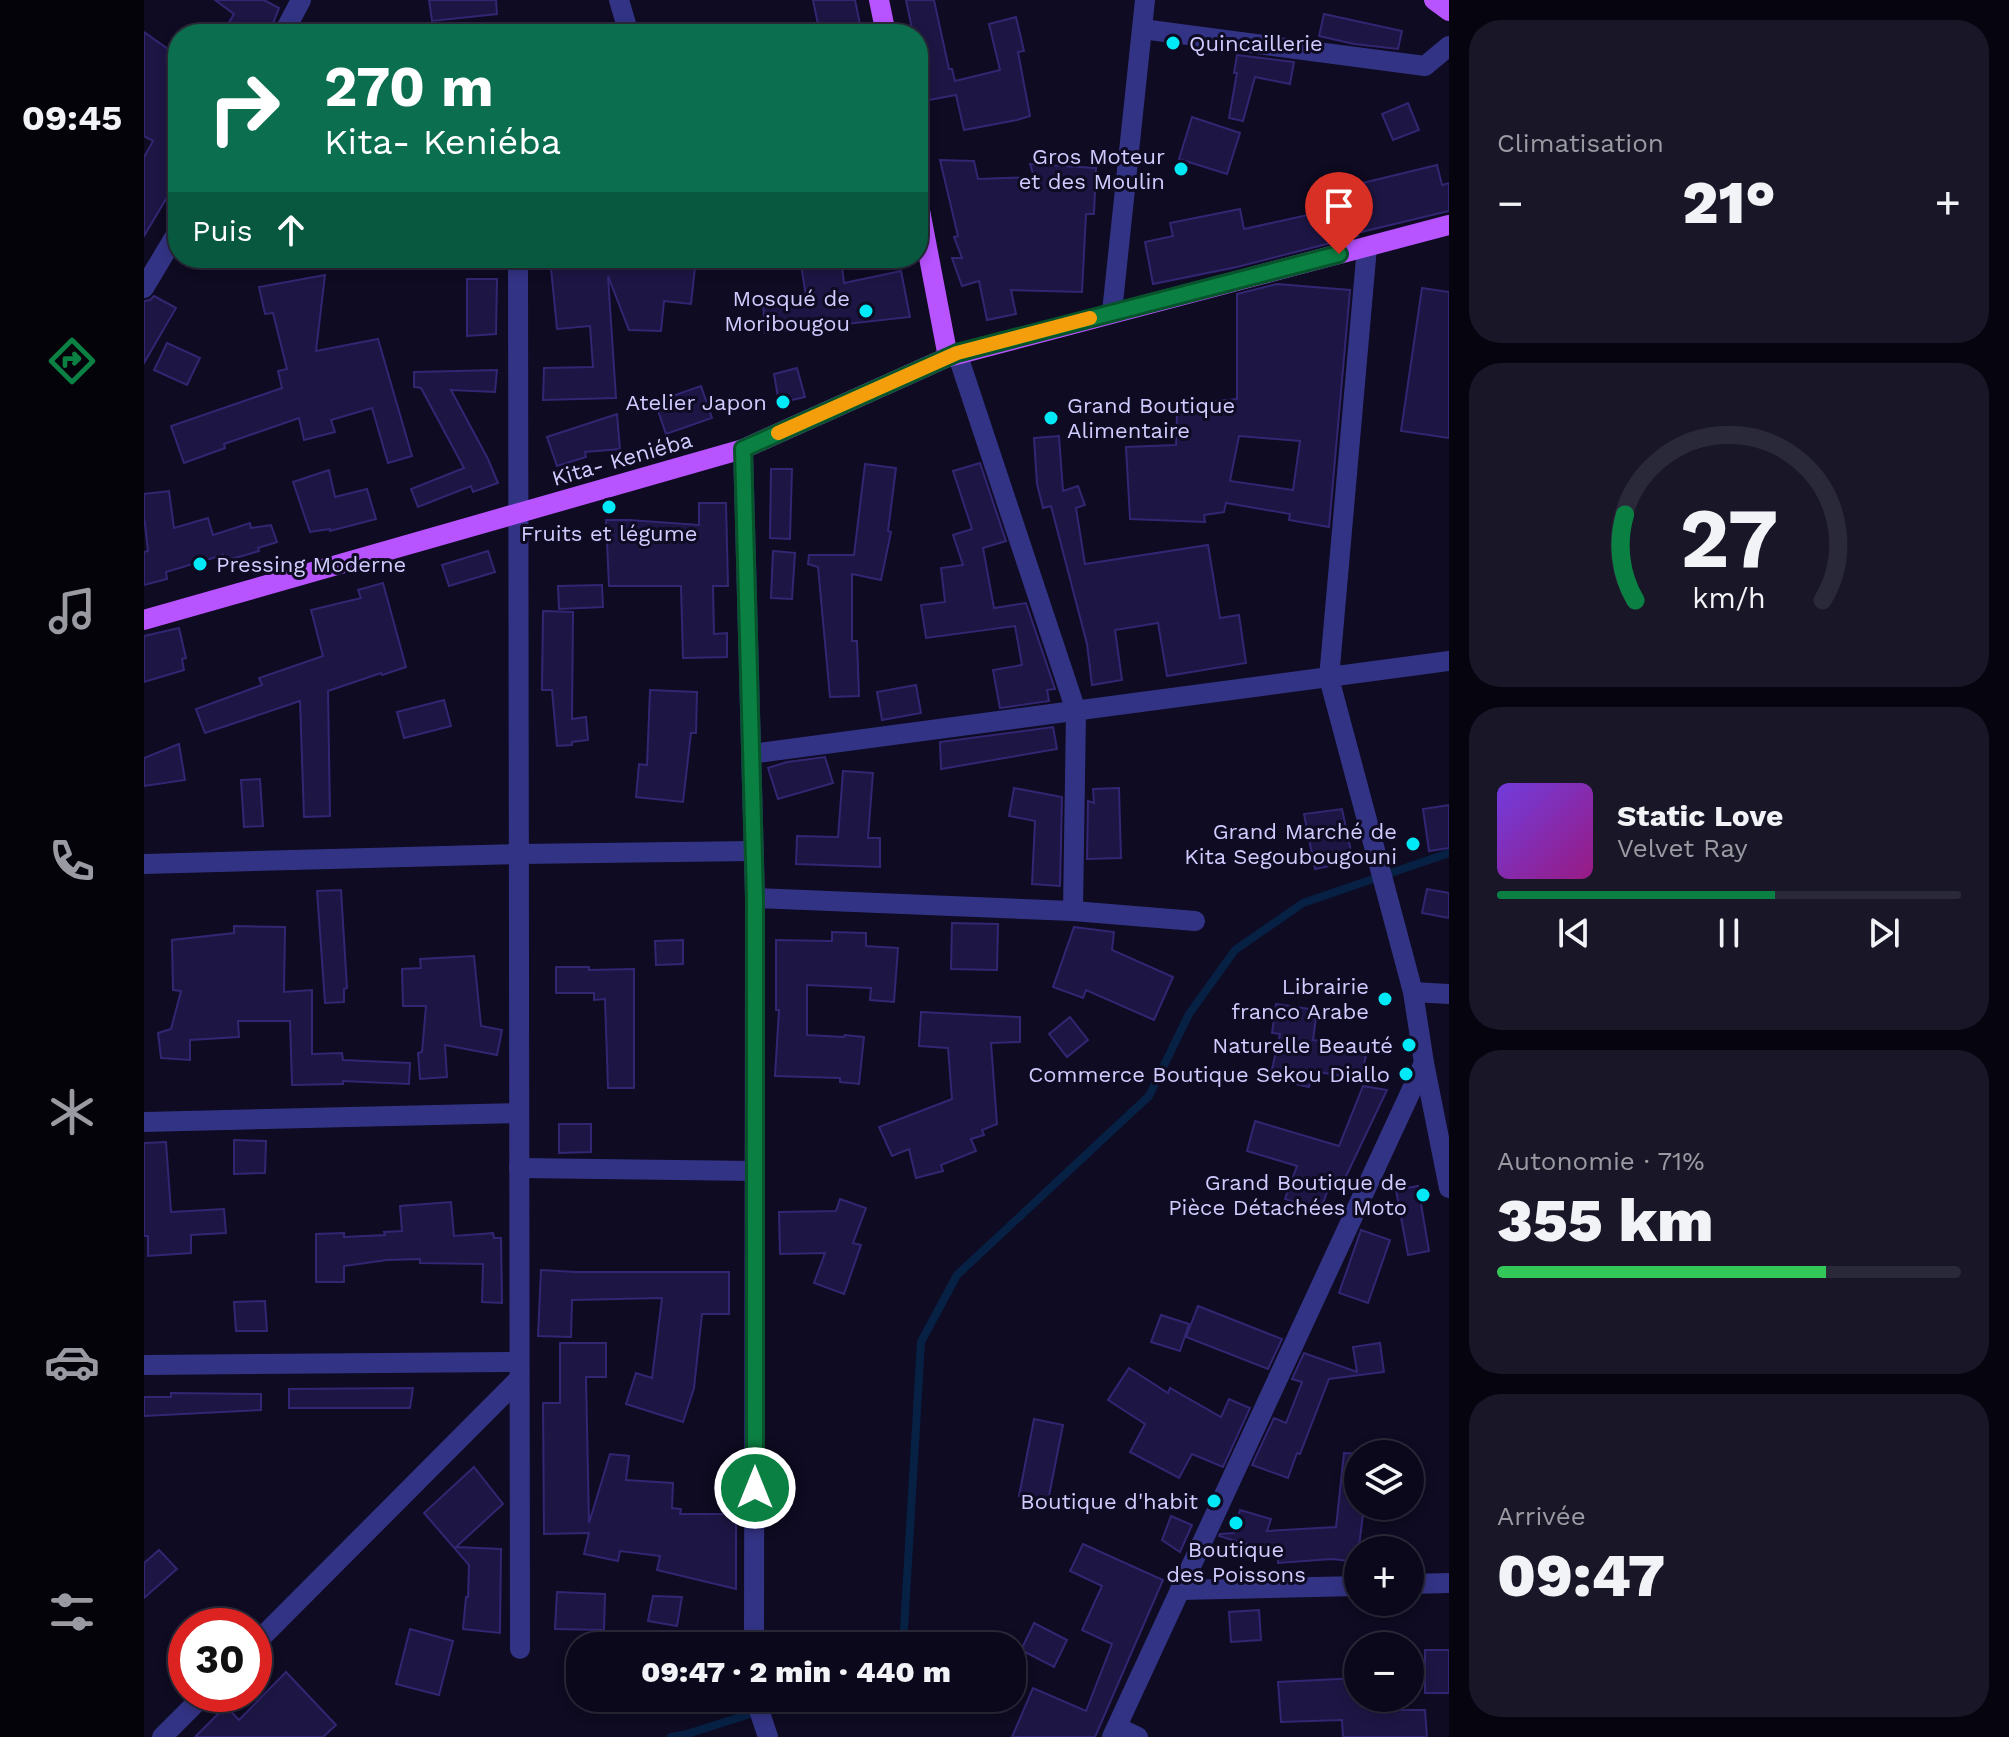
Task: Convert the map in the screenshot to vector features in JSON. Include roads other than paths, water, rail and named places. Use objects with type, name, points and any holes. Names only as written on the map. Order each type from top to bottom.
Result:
[{"type":"main road","points":[[879,0],[884,24]]},
{"type":"main road","points":[[1434,0],[1449,11]]},
{"type":"main road","name":"Kita- Keniéba","points":[[144,620],[743,449],[952,355],[1449,225]]},
{"type":"main road","points":[[928,246],[952,355]]},
{"type":"street","points":[[288,24],[301,0]]},
{"type":"street","points":[[619,0],[626,24]]},
{"type":"street","points":[[1112,312],[1145,0]]},
{"type":"street","points":[[1142,29],[1425,66],[1449,46]]},
{"type":"street","points":[[1367,247],[1329,678],[1413,992],[1449,1188]]},
{"type":"street","points":[[144,288],[168,251]]},
{"type":"street","points":[[518,268],[520,1649]]},
{"type":"street","points":[[952,355],[1076,711],[1073,911]]},
{"type":"street","points":[[743,449],[755,898],[754,1632]]},
{"type":"street","points":[[751,754],[1449,661]]},
{"type":"street","points":[[144,864],[754,851]]},
{"type":"street","points":[[755,898],[1073,911],[1195,921]]},
{"type":"street","points":[[1413,992],[1449,994]]},
{"type":"street","points":[[1138,1737],[1114,1732],[1424,1063]]},
{"type":"street","points":[[144,1122],[519,1113]]},
{"type":"street","points":[[519,1168],[755,1171]]},
{"type":"street","points":[[144,1365],[519,1371]]},
{"type":"street","points":[[272,1626],[519,1371]]},
{"type":"street","points":[[1424,1584],[1449,1583]]},
{"type":"street","points":[[1180,1590],[1344,1586]]},
{"type":"street","points":[[162,1737],[187,1712]]},
{"type":"street","points":[[760,1712],[768,1737]]},
{"type":"waterway","points":[[904,1632],[921,1342],[957,1275],[1149,1096],[1189,1014],[1235,950],[1303,903],[1449,853]]},
{"type":"waterway","points":[[671,1737],[756,1712]]},
{"type":"place","name":"Quincaillerie","points":[[1173,43]]},
{"type":"place","name":"Gros Moteur et des Moulin","points":[[1181,169]]},
{"type":"place","name":"Mosqué de Moribougou","points":[[866,311]]},
{"type":"place","name":"Atelier Japon","points":[[783,402]]},
{"type":"place","name":"Grand Boutique Alimentaire","points":[[1051,418]]},
{"type":"place","name":"Fruits et légume","points":[[609,507]]},
{"type":"place","name":"Pressing Moderne","points":[[200,564]]},
{"type":"place","name":"Grand Marché de Kita Segoubougouni","points":[[1413,844]]},
{"type":"place","name":"Librairie franco Arabe","points":[[1385,999]]},
{"type":"place","name":"Naturelle Beauté","points":[[1409,1045]]},
{"type":"place","name":"Commerce Boutique Sekou Diallo","points":[[1406,1074]]},
{"type":"place","name":"Grand Boutique de Pièce Détachées Moto","points":[[1423,1195]]},
{"type":"place","name":"Boutique d'habit","points":[[1214,1501]]},
{"type":"place","name":"Boutique des Poissons","points":[[1236,1523]]}]
